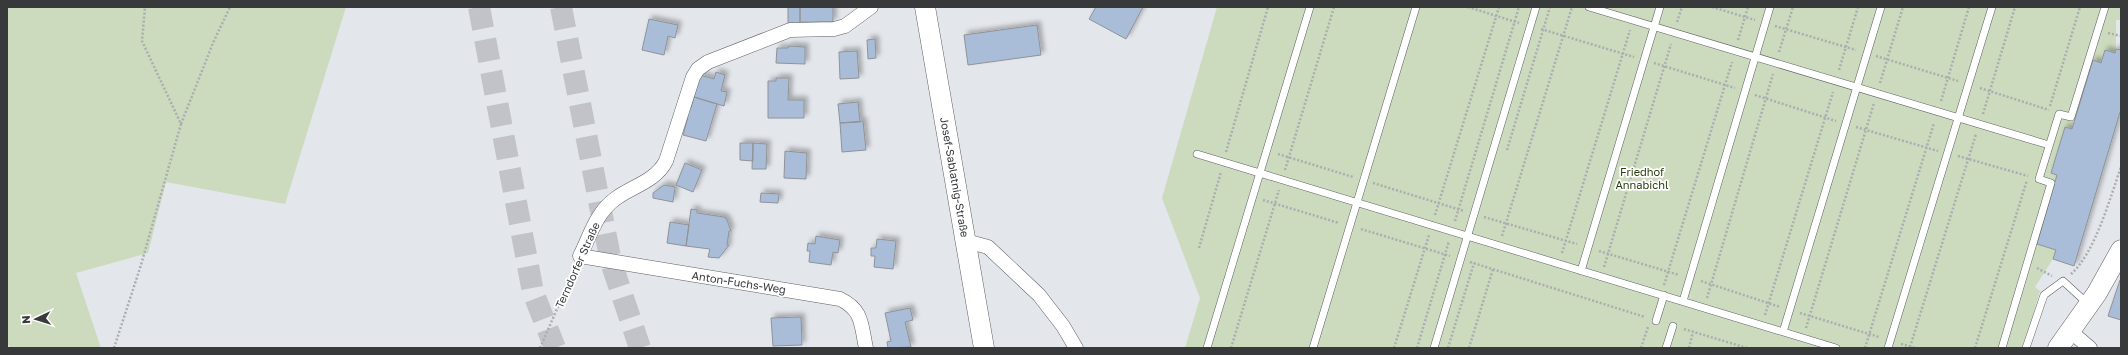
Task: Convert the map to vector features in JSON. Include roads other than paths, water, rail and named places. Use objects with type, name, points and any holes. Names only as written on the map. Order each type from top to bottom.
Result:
[{"type":"main road","name":"Josef-Sablatnig-Straße","points":[[925,7],[984,348]]},
{"type":"main road","points":[[2058,348],[2089,305],[2121,250]]},
{"type":"street","name":"Terndorfer Straße","points":[[580,256],[595,222],[614,199],[661,171],[666,162],[693,77],[698,69],[708,62],[790,30],[834,29],[845,26],[871,7]]},
{"type":"street","points":[[966,241],[988,247],[1039,296],[1063,326],[1076,348]]},
{"type":"street","name":"Anton-Fuchs-Weg","points":[[580,256],[840,299],[855,308],[860,316],[866,348]]},
{"type":"street","points":[[2070,331],[2090,348]]},
{"type":"lane","points":[[1207,348],[1261,174],[1310,7]]},
{"type":"lane","points":[[1313,348],[1416,7]]},
{"type":"lane","points":[[1434,348],[1536,7]]},
{"type":"lane","points":[[1589,7],[2050,145]]},
{"type":"lane","points":[[1581,271],[1660,7]]},
{"type":"lane","points":[[1683,301],[1770,7]]},
{"type":"lane","points":[[1783,332],[1881,7]]},
{"type":"lane","points":[[1888,348],[1992,7]]},
{"type":"lane","points":[[2002,348],[2051,183],[2039,179],[2059,114],[2071,117],[2105,7]]},
{"type":"lane","points":[[1197,154],[1357,204],[1836,348]]},
{"type":"lane","points":[[2026,348],[2044,295],[2063,282],[2089,305]]},
{"type":"lane","points":[[1656,321],[1662,295]]},
{"type":"lane","points":[[1666,348],[1673,326]]},
{"type":"tunnel","points":[[479,7],[533,292],[555,348]]},
{"type":"tunnel","points":[[561,7],[611,262],[640,348]]},
{"type":"park label","name":"Friedhof Annabichl","points":[[1642,177]]}]
